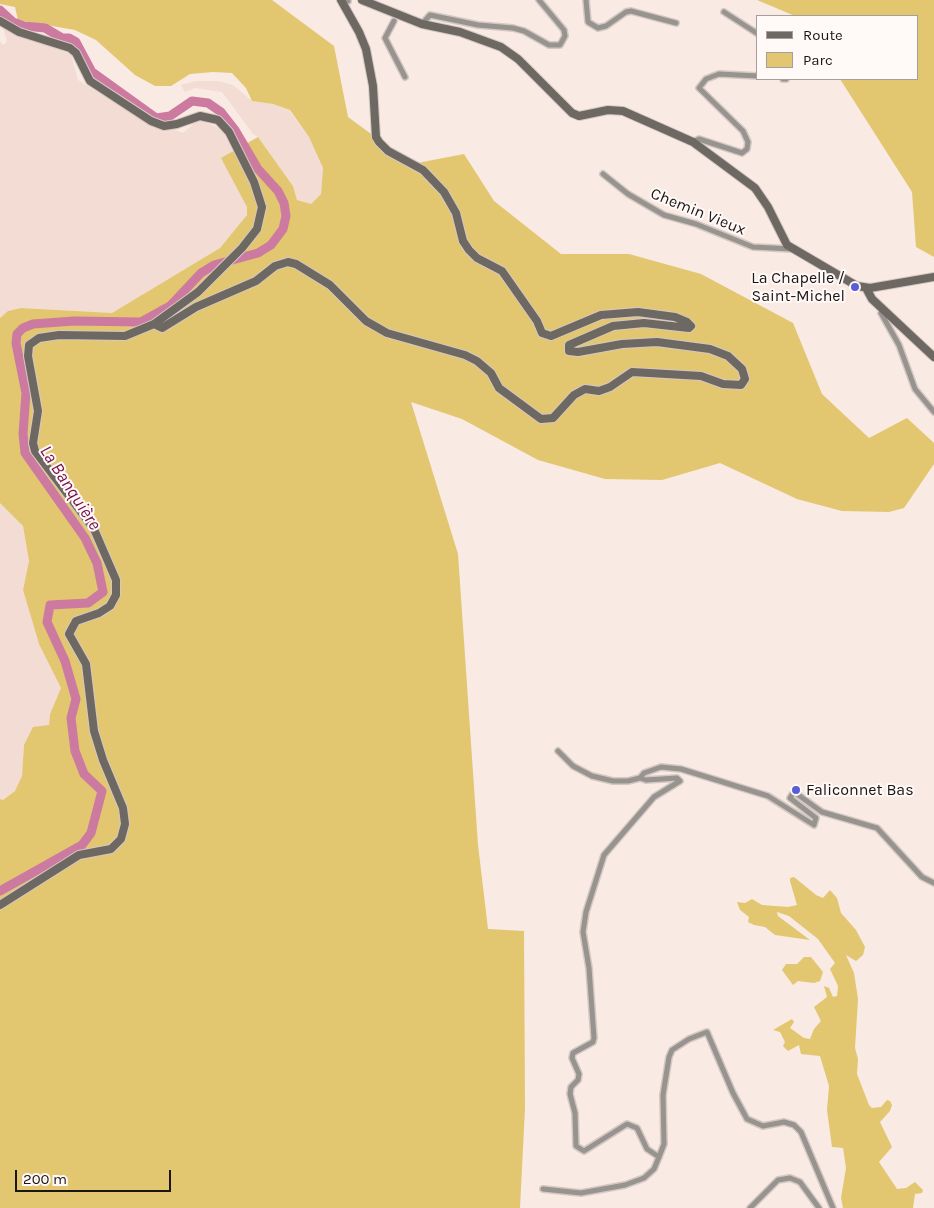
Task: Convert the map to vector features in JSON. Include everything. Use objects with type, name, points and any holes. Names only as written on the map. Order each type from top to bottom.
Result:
[{"type":"street","points":[[154,324],[162,328],[196,306],[248,285],[265,276],[276,266],[288,262],[296,264],[330,285],[366,321],[387,333],[465,355],[477,361],[491,373],[499,388],[527,411],[541,419],[552,418],[574,394],[585,389],[599,391],[610,387],[632,372],[701,376],[723,384],[742,385],[746,379],[742,369],[728,356],[710,349],[657,342],[622,344],[578,352],[569,351],[569,345],[613,326],[644,323],[689,328],[688,322],[675,317],[638,312],[601,315],[551,336],[542,333],[537,321],[502,271],[477,258],[468,250],[463,241],[456,213],[444,192],[423,170],[388,150],[376,137],[370,66],[359,32],[350,14],[347,0]]},
{"type":"street","points":[[362,0],[422,24],[460,32],[500,47],[518,59],[572,113],[579,116],[608,110],[623,111],[693,142],[755,188],[768,207],[782,236],[792,249],[841,278],[866,288],[934,277]]},
{"type":"street","points":[[422,24],[430,15],[478,25],[513,28],[524,31],[549,45],[560,45],[565,36],[564,30],[539,0]]},
{"type":"street","points":[[586,0],[588,22],[598,28],[606,26],[626,12],[631,11],[676,23]]},
{"type":"street","points":[[724,12],[756,33]]},
{"type":"street","points":[[0,21],[19,32],[70,48],[76,52],[90,81],[151,121],[164,126],[177,124],[200,116],[218,120],[229,132],[260,194],[262,207],[259,224],[242,248],[198,292],[154,324],[133,335],[117,337],[70,334],[48,336],[34,340],[28,348],[38,411],[34,443],[35,451],[94,529],[116,580],[116,595],[110,606],[99,613],[76,621],[68,634],[86,664],[94,731],[103,760],[123,808],[125,824],[121,839],[111,849],[79,855],[0,904]]},
{"type":"street","points":[[394,21],[385,38],[405,77]]},
{"type":"street","points":[[693,142],[699,139],[742,153],[747,149],[748,142],[743,131],[698,88],[706,79],[719,74],[756,76]]},
{"type":"street","name":"Chemin Vieux","points":[[603,174],[628,194],[664,215],[696,224],[753,247],[792,249]]},
{"type":"street","points":[[866,288],[872,299],[934,357]]},
{"type":"street","points":[[883,310],[882,313],[900,345],[915,389],[934,412]]},
{"type":"street","points":[[558,752],[573,766],[592,776],[613,781],[628,781],[640,778],[646,780],[678,778],[680,781],[661,790],[604,855],[586,912],[583,932],[589,968],[593,1042],[576,1049],[572,1058],[579,1074],[578,1080],[571,1087],[570,1094],[574,1113],[576,1146],[584,1152],[627,1124],[637,1128],[647,1149],[659,1157]]},
{"type":"street","points":[[640,778],[644,773],[661,767],[681,769],[768,796],[814,825],[816,818],[790,798],[793,793],[797,794],[822,812],[877,828],[922,877],[934,883]]},
{"type":"street","points":[[543,1189],[581,1193],[625,1185],[644,1178],[654,1169],[664,1144],[664,1096],[669,1057],[672,1050],[690,1039],[707,1032],[741,1111],[747,1119],[758,1126],[784,1122],[794,1125],[801,1132],[833,1208]]},
{"type":"street","points":[[750,1208],[778,1180],[790,1178],[800,1182],[819,1208]]},
{"type":"shaded area","points":[[3,27],[18,35],[71,54],[78,80],[154,128],[173,129],[183,133],[194,123],[202,121],[221,129],[233,151],[227,156],[247,207],[247,215],[220,248],[112,313],[21,308],[8,311],[0,318],[0,42],[4,45],[7,41]]},
{"type":"shaded area","points":[[195,81],[218,81],[233,85],[252,101],[273,104],[289,110],[309,137],[323,168],[321,194],[311,204],[297,200],[293,186],[258,137],[253,134],[222,92],[195,88],[185,92],[181,85]]},
{"type":"shaded area","points":[[0,501],[23,526],[29,561],[23,590],[39,644],[61,688],[50,714],[49,725],[24,745],[22,776],[15,791],[3,800],[0,799]]},
{"type":"green space","points":[[0,0],[272,0],[334,46],[348,117],[412,164],[464,154],[494,201],[561,254],[629,254],[701,274],[793,323],[822,394],[869,438],[907,418],[934,443],[934,464],[904,508],[889,512],[842,511],[797,499],[720,463],[662,480],[605,479],[538,460],[462,419],[411,402],[458,554],[478,845],[488,929],[524,931],[525,1108],[520,1208],[0,1208],[0,799],[3,800],[15,791],[22,776],[24,745],[33,727],[49,725],[50,714],[61,688],[39,644],[23,590],[29,561],[23,526],[0,503],[0,318],[8,311],[21,308],[112,313],[220,248],[247,215],[247,207],[221,158],[258,137],[293,186],[297,200],[311,204],[321,194],[323,168],[309,137],[290,110],[273,104],[252,101],[246,88],[232,73],[190,74],[171,86],[155,86],[135,75],[96,40],[75,30],[18,20],[15,7],[0,4]]},
{"type":"green space","points":[[757,0],[934,0],[934,257],[916,247],[912,192],[841,80],[919,80],[919,15],[793,15]]},
{"type":"green space","points":[[794,877],[816,895],[823,898],[830,890],[837,898],[841,913],[856,930],[865,947],[863,955],[856,961],[846,955],[854,973],[858,999],[855,1048],[858,1059],[857,1074],[869,1105],[872,1108],[881,1107],[887,1100],[892,1105],[890,1111],[880,1122],[892,1147],[879,1162],[897,1189],[906,1188],[915,1182],[923,1190],[922,1193],[915,1194],[913,1208],[843,1208],[841,1198],[846,1168],[843,1148],[832,1147],[827,1110],[829,1086],[820,1056],[801,1054],[799,1045],[788,1051],[783,1046],[785,1042],[780,1032],[773,1030],[792,1019],[794,1022],[790,1028],[804,1038],[810,1039],[814,1029],[821,1021],[814,1007],[827,997],[824,986],[829,988],[833,997],[837,996],[838,986],[830,969],[835,963],[818,939],[789,916],[777,912],[778,916],[810,940],[775,935],[765,927],[748,922],[749,917],[740,910],[737,902],[745,903],[752,899],[762,905],[788,907],[797,905],[790,881],[790,878]]},
{"type":"green space","points":[[804,957],[811,957],[823,972],[820,981],[814,983],[798,981],[793,985],[782,970],[786,964],[797,964]]},
{"type":"waterway","name":"La Banquière","points":[[0,10],[13,22],[24,26],[45,28],[62,38],[69,38],[76,42],[92,72],[156,118],[170,116],[192,101],[208,103],[221,112],[235,130],[258,169],[278,191],[284,203],[286,216],[283,229],[271,245],[258,253],[214,265],[201,273],[170,306],[141,322],[74,321],[33,324],[23,328],[17,334],[16,343],[26,393],[23,434],[25,453],[85,538],[97,563],[103,592],[88,603],[50,605],[47,622],[65,661],[76,699],[71,718],[75,751],[84,774],[102,791],[91,833],[82,845],[0,891]]},
{"type":"place","name":"La Chapelle / Saint-Michel","points":[[855,287]]},
{"type":"place","name":"Faliconnet Bas","points":[[796,790]]}]
